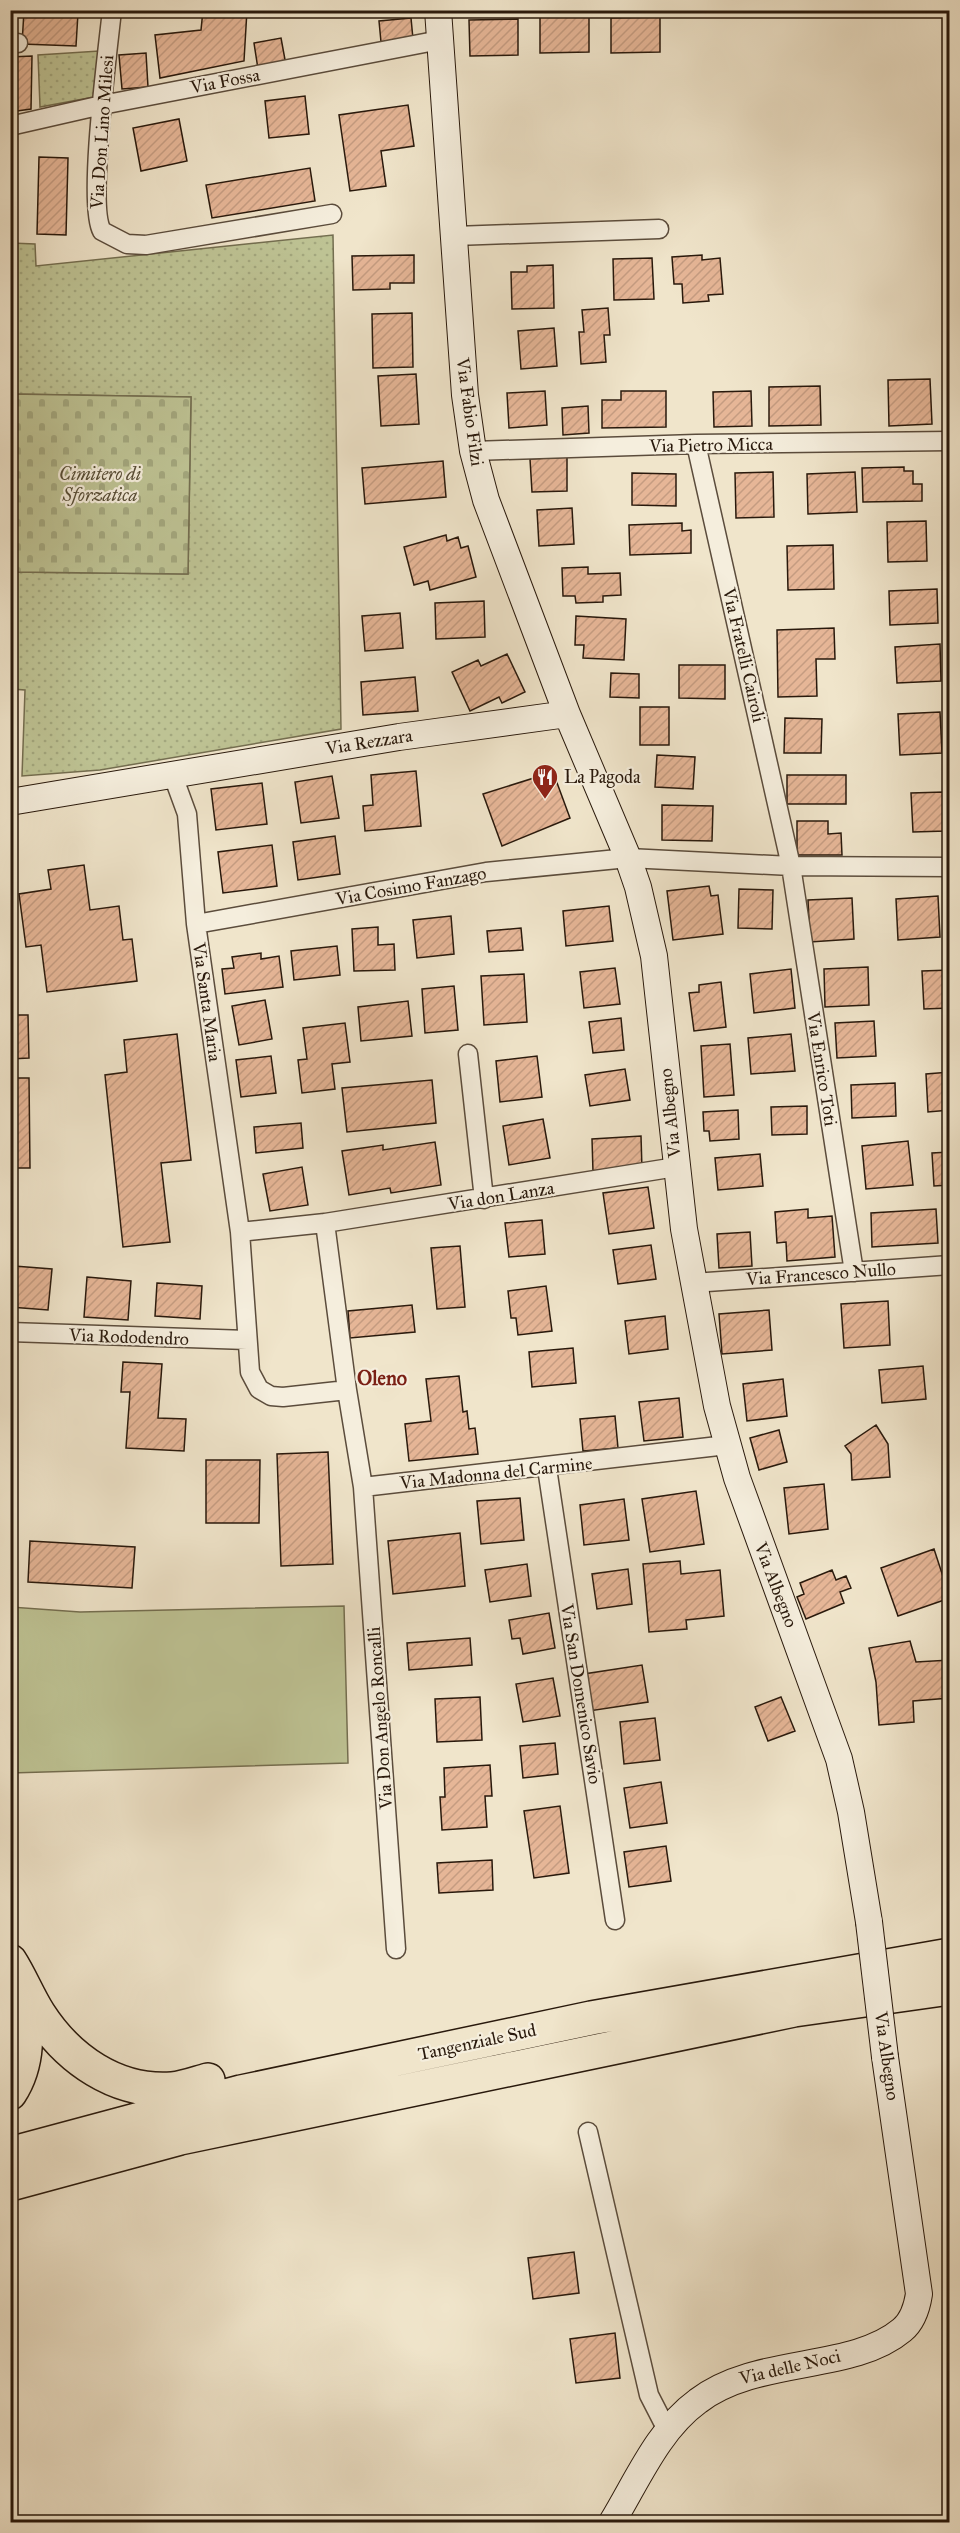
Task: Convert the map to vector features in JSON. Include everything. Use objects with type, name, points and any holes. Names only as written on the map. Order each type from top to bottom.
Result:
[{"type":"highway","name":"Tangenziale Sud","points":[[10,2154],[241,2092],[591,2018],[950,1955]]},
{"type":"highway","points":[[16,1971],[51,2031],[78,2060],[100,2074],[142,2087],[173,2089],[210,2080],[241,2092]]},
{"type":"highway","points":[[10,2093],[18,2081],[26,2055],[26,2028],[16,1971]]},
{"type":"highway","name":"Tangenziale Sud","points":[[10,2184],[204,2133],[794,2010],[950,1988]]},
{"type":"street","name":"Via Don Lino Milesi","points":[[112,10],[102,105],[96,211],[98,225],[111,238],[127,244],[155,244],[332,214]]},
{"type":"street","name":"Via Fabio Filzi","points":[[438,10],[464,386],[473,451],[486,500],[567,714],[628,858]]},
{"type":"street","name":"Via Fossa","points":[[10,126],[102,105],[440,40]]},
{"type":"street","points":[[454,236],[658,229]]},
{"type":"street","name":"Via Pietro Micca","points":[[473,451],[696,444],[950,441]]},
{"type":"street","name":"Via Fratelli Cairoli","points":[[696,444],[791,866]]},
{"type":"street","name":"Via Rezzara","points":[[10,802],[172,773],[567,714]]},
{"type":"street","name":"Via Santa Maria","points":[[172,773],[187,814],[196,924],[240,1232],[250,1372],[254,1383],[265,1393],[283,1398],[347,1390]]},
{"type":"street","name":"Via Cosimo Fanzago","points":[[196,924],[486,872],[628,858],[791,866],[950,867]]},
{"type":"street","name":"Via Albegno","points":[[628,858],[654,956],[676,1167],[693,1283],[727,1445],[752,1521],[839,1759],[851,1812],[869,1922],[885,2057],[920,2294],[915,2312]]},
{"type":"street","name":"Via Enrico Toti","points":[[791,866],[854,1272]]},
{"type":"street","points":[[468,1054],[484,1199]]},
{"type":"street","name":"Via don Lanza","points":[[240,1232],[325,1223],[676,1167]]},
{"type":"street","points":[[325,1223],[347,1390],[363,1487]]},
{"type":"street","name":"Via Francesco Nullo","points":[[693,1283],[950,1265]]},
{"type":"street","name":"Via Rododendro","points":[[10,1332],[247,1340]]},
{"type":"street","name":"Via Madonna del Carmine","points":[[363,1487],[547,1468],[727,1445]]},
{"type":"street","name":"Via San Domenico Savio","points":[[547,1468],[615,1920]]},
{"type":"street","name":"Via Don Angelo Roncalli","points":[[363,1487],[396,1949]]},
{"type":"street","points":[[588,2132],[649,2395],[667,2430]]},
{"type":"street","name":"Via delle Noci","points":[[612,2523],[667,2430],[698,2401],[731,2381],[880,2345],[904,2329],[915,2312]]},
{"type":"green space","points":[[99,51],[94,97],[40,107],[38,55]]},
{"type":"green space","points":[[333,235],[341,729],[100,770],[22,776],[25,690],[11,689],[11,572],[188,574],[191,397],[11,394],[11,243],[35,244],[36,266]]},
{"type":"green space","name":"Cimitero di Sforzatica","points":[[11,394],[191,397],[188,574],[11,572]]},
{"type":"green space","points":[[344,1606],[348,1763],[11,1773],[11,1607],[80,1612]]},
{"type":"building","points":[[10,10],[16,10],[15,38],[10,38]]},
{"type":"building","points":[[203,10],[247,10],[244,61],[160,78],[155,35],[201,30]]},
{"type":"building","points":[[24,11],[78,13],[76,46],[22,44]]},
{"type":"building","points":[[540,17],[589,17],[589,52],[540,53]]},
{"type":"building","points":[[660,17],[660,52],[611,53],[611,18]]},
{"type":"building","points":[[411,18],[413,39],[381,42],[379,21]]},
{"type":"building","points":[[518,19],[518,55],[470,56],[469,20]]},
{"type":"building","points":[[281,38],[286,65],[258,69],[254,43]]},
{"type":"building","points":[[146,53],[148,87],[122,89],[119,55]]},
{"type":"building","points":[[32,56],[31,109],[10,112],[10,57]]},
{"type":"building","points":[[305,96],[309,134],[269,138],[265,101]]},
{"type":"building","points":[[408,105],[414,146],[381,151],[386,186],[350,191],[339,115]]},
{"type":"building","points":[[179,119],[187,161],[141,171],[133,128]]},
{"type":"building","points":[[39,157],[68,158],[66,235],[37,234]]},
{"type":"building","points":[[310,168],[315,201],[212,218],[206,185]]},
{"type":"building","points":[[414,255],[414,283],[390,283],[390,289],[353,290],[352,256]]},
{"type":"building","points":[[702,255],[702,260],[720,258],[723,294],[708,295],[709,301],[683,303],[682,284],[674,284],[672,257]]},
{"type":"building","points":[[652,258],[654,299],[614,300],[613,259]]},
{"type":"building","points":[[553,265],[554,308],[512,309],[511,272],[527,272],[527,266]]},
{"type":"building","points":[[608,308],[610,335],[604,335],[606,362],[581,364],[579,332],[584,332],[582,310]]},
{"type":"building","points":[[412,313],[413,367],[373,368],[372,314]]},
{"type":"building","points":[[554,328],[557,366],[521,369],[518,331]]},
{"type":"building","points":[[416,374],[419,424],[381,426],[378,376]]},
{"type":"building","points":[[930,379],[932,424],[889,426],[888,380]]},
{"type":"building","points":[[820,386],[821,425],[769,426],[769,387]]},
{"type":"building","points":[[545,391],[547,425],[509,428],[507,393]]},
{"type":"building","points":[[621,391],[666,391],[666,427],[602,428],[602,400],[621,400]]},
{"type":"building","points":[[751,391],[752,426],[714,427],[713,392]]},
{"type":"building","points":[[588,406],[589,433],[563,435],[562,408]]},
{"type":"building","points":[[567,457],[567,491],[532,492],[530,459]]},
{"type":"building","points":[[443,461],[446,497],[365,504],[362,468]]},
{"type":"building","points":[[904,467],[904,471],[913,471],[913,484],[922,484],[922,501],[863,502],[862,468]]},
{"type":"building","points":[[773,472],[774,517],[736,518],[735,473]]},
{"type":"building","points":[[855,472],[857,512],[808,514],[807,474]]},
{"type":"building","points":[[632,473],[676,474],[676,506],[632,505]]},
{"type":"building","points":[[572,508],[574,544],[539,546],[537,510]]},
{"type":"building","points":[[926,521],[927,561],[888,562],[887,522]]},
{"type":"building","points":[[682,523],[682,531],[691,530],[691,553],[630,555],[629,525]]},
{"type":"building","points":[[446,535],[447,541],[458,537],[461,548],[468,546],[476,577],[430,590],[428,581],[414,585],[404,547]]},
{"type":"building","points":[[833,545],[834,589],[788,590],[787,546]]},
{"type":"building","points":[[588,567],[588,574],[620,573],[621,595],[603,596],[603,602],[576,603],[575,596],[563,596],[562,568]]},
{"type":"building","points":[[937,589],[938,623],[890,625],[889,591]]},
{"type":"building","points":[[484,601],[485,637],[436,639],[435,603]]},
{"type":"building","points":[[400,613],[403,648],[365,651],[362,616]]},
{"type":"building","points":[[576,616],[626,619],[624,660],[583,658],[584,645],[575,645]]},
{"type":"building","points":[[834,628],[835,659],[816,659],[817,696],[778,697],[777,630]]},
{"type":"building","points":[[940,644],[941,681],[897,683],[895,647]]},
{"type":"building","points":[[507,654],[525,692],[502,703],[499,697],[470,711],[452,672],[478,660],[481,666]]},
{"type":"building","points":[[679,665],[725,665],[725,699],[679,698]]},
{"type":"building","points":[[611,673],[639,674],[639,698],[610,697]]},
{"type":"building","points":[[415,677],[418,711],[363,715],[361,682]]},
{"type":"building","points":[[640,707],[669,707],[669,745],[640,745]]},
{"type":"building","points":[[940,712],[942,753],[900,755],[898,714]]},
{"type":"building","points":[[785,718],[822,719],[821,753],[784,753]]},
{"type":"building","points":[[657,755],[695,757],[693,789],[655,787]]},
{"type":"building","points":[[416,771],[421,826],[365,831],[363,806],[373,805],[371,775]]},
{"type":"building","points":[[553,772],[570,818],[502,846],[483,794]]},
{"type":"building","points":[[787,775],[846,775],[846,804],[787,804]]},
{"type":"building","points":[[332,776],[339,818],[301,823],[295,782]]},
{"type":"building","points":[[262,783],[267,824],[216,830],[211,789]]},
{"type":"building","points":[[944,792],[946,831],[913,832],[911,793]]},
{"type":"building","points":[[662,805],[713,806],[712,841],[662,840]]},
{"type":"building","points":[[797,821],[828,821],[828,834],[841,833],[842,855],[797,855]]},
{"type":"building","points":[[335,836],[340,874],[298,880],[293,842]]},
{"type":"building","points":[[272,845],[277,886],[223,893],[218,852]]},
{"type":"building","points":[[84,865],[90,910],[119,906],[123,940],[132,939],[137,981],[47,992],[41,945],[26,947],[19,894],[51,889],[48,870]]},
{"type":"building","points":[[709,886],[711,896],[718,895],[723,934],[673,940],[667,891]]},
{"type":"building","points":[[739,889],[773,890],[772,929],[738,928]]},
{"type":"building","points":[[938,896],[940,937],[898,940],[896,899]]},
{"type":"building","points":[[852,898],[854,939],[810,942],[808,900]]},
{"type":"building","points":[[609,906],[613,941],[566,946],[563,911]]},
{"type":"building","points":[[451,916],[454,954],[417,958],[413,920]]},
{"type":"building","points":[[378,927],[378,945],[394,944],[395,970],[354,971],[352,929]]},
{"type":"building","points":[[521,928],[523,950],[489,952],[487,931]]},
{"type":"building","points":[[337,946],[340,975],[294,980],[291,951]]},
{"type":"building","points":[[261,953],[261,959],[279,956],[283,987],[225,994],[222,969],[234,968],[232,957]]},
{"type":"building","points":[[868,967],[869,1005],[825,1007],[824,969]]},
{"type":"building","points":[[615,968],[620,1004],[584,1008],[580,972]]},
{"type":"building","points":[[791,969],[795,1008],[754,1013],[750,974]]},
{"type":"building","points":[[950,970],[950,1008],[924,1009],[922,971]]},
{"type":"building","points":[[524,974],[527,1022],[484,1025],[481,976]]},
{"type":"building","points":[[721,982],[726,1027],[694,1031],[689,993],[699,992],[699,985]]},
{"type":"building","points":[[454,986],[458,1030],[425,1033],[422,989]]},
{"type":"building","points":[[265,1000],[272,1039],[239,1045],[232,1006]]},
{"type":"building","points":[[408,1001],[412,1036],[361,1041],[358,1007]]},
{"type":"building","points":[[10,1015],[28,1015],[29,1058],[10,1059]]},
{"type":"building","points":[[621,1018],[624,1050],[593,1053],[589,1022]]},
{"type":"building","points":[[874,1021],[876,1056],[837,1058],[835,1023]]},
{"type":"building","points":[[345,1023],[350,1062],[332,1064],[335,1089],[302,1093],[298,1060],[307,1059],[303,1028]]},
{"type":"building","points":[[177,1034],[191,1160],[161,1163],[170,1242],[123,1247],[105,1075],[127,1072],[124,1040]]},
{"type":"building","points":[[791,1034],[795,1071],[751,1074],[748,1038]]},
{"type":"building","points":[[730,1044],[734,1095],[704,1097],[701,1046]]},
{"type":"building","points":[[271,1056],[276,1093],[241,1097],[236,1060]]},
{"type":"building","points":[[537,1056],[542,1097],[500,1102],[496,1061]]},
{"type":"building","points":[[625,1069],[630,1100],[590,1106],[585,1075]]},
{"type":"building","points":[[950,1072],[950,1110],[928,1112],[926,1074]]},
{"type":"building","points":[[10,1078],[29,1078],[30,1168],[10,1168]]},
{"type":"building","points":[[432,1080],[436,1123],[347,1132],[342,1088]]},
{"type":"building","points":[[895,1083],[896,1116],[852,1118],[851,1085]]},
{"type":"building","points":[[807,1106],[807,1134],[772,1135],[771,1107]]},
{"type":"building","points":[[738,1110],[739,1139],[710,1141],[709,1131],[704,1131],[703,1112]]},
{"type":"building","points":[[543,1119],[550,1158],[509,1165],[503,1126]]},
{"type":"building","points":[[301,1123],[303,1148],[256,1153],[254,1127]]},
{"type":"building","points":[[641,1136],[642,1169],[593,1172],[592,1139]]},
{"type":"building","points":[[908,1141],[913,1185],[866,1189],[862,1146]]},
{"type":"building","points":[[435,1142],[441,1185],[391,1193],[390,1188],[349,1195],[342,1151],[383,1145],[383,1150]]},
{"type":"building","points":[[950,1152],[950,1185],[934,1186],[932,1153]]},
{"type":"building","points":[[760,1154],[763,1186],[718,1190],[715,1158]]},
{"type":"building","points":[[302,1167],[308,1205],[270,1211],[263,1174]]},
{"type":"building","points":[[648,1187],[654,1228],[609,1234],[603,1193]]},
{"type":"building","points":[[808,1209],[808,1218],[832,1216],[835,1257],[787,1261],[786,1242],[777,1243],[775,1212]]},
{"type":"building","points":[[936,1209],[938,1243],[872,1247],[871,1213]]},
{"type":"building","points":[[542,1220],[545,1254],[509,1257],[505,1223]]},
{"type":"building","points":[[750,1232],[752,1266],[719,1268],[717,1234]]},
{"type":"building","points":[[651,1245],[656,1279],[618,1284],[613,1250]]},
{"type":"building","points":[[460,1246],[465,1307],[437,1309],[431,1248]]},
{"type":"building","points":[[14,1266],[52,1269],[48,1310],[10,1307]]},
{"type":"building","points":[[87,1277],[131,1281],[128,1320],[84,1317]]},
{"type":"building","points":[[157,1283],[202,1286],[200,1319],[155,1316]]},
{"type":"building","points":[[546,1286],[552,1331],[518,1335],[516,1318],[511,1318],[508,1291]]},
{"type":"building","points":[[888,1301],[890,1345],[844,1348],[841,1304]]},
{"type":"building","points":[[412,1305],[415,1332],[350,1338],[348,1311]]},
{"type":"building","points":[[769,1310],[772,1350],[722,1354],[719,1314]]},
{"type":"building","points":[[665,1316],[668,1349],[629,1354],[625,1321]]},
{"type":"building","points":[[573,1348],[576,1383],[532,1387],[529,1352]]},
{"type":"building","points":[[123,1362],[162,1364],[158,1418],[186,1419],[184,1451],[126,1448],[130,1392],[121,1392]]},
{"type":"building","points":[[923,1366],[926,1399],[882,1403],[879,1370]]},
{"type":"building","points":[[459,1376],[463,1412],[467,1411],[469,1429],[475,1428],[478,1454],[409,1461],[405,1424],[431,1421],[426,1379]]},
{"type":"building","points":[[10,1378],[15,1378],[13,1421],[10,1421]]},
{"type":"building","points":[[783,1379],[787,1416],[747,1421],[743,1384]]},
{"type":"building","points":[[679,1398],[683,1437],[644,1441],[639,1402]]},
{"type":"building","points":[[615,1416],[618,1448],[583,1451],[580,1419]]},
{"type":"building","points":[[876,1425],[888,1444],[890,1477],[852,1480],[851,1454],[845,1446]]},
{"type":"building","points":[[779,1430],[787,1462],[759,1470],[750,1438]]},
{"type":"building","points":[[328,1452],[333,1564],[281,1566],[277,1454]]},
{"type":"building","points":[[206,1460],[260,1460],[259,1523],[206,1523]]},
{"type":"building","points":[[824,1484],[828,1529],[789,1534],[784,1488]]},
{"type":"building","points":[[696,1491],[704,1544],[650,1552],[642,1499]]},
{"type":"building","points":[[520,1498],[524,1540],[481,1544],[477,1501]]},
{"type":"building","points":[[624,1499],[629,1540],[584,1545],[580,1505]]},
{"type":"building","points":[[460,1533],[465,1586],[393,1594],[388,1541]]},
{"type":"building","points":[[30,1541],[135,1547],[132,1588],[28,1582]]},
{"type":"building","points":[[934,1549],[950,1598],[898,1616],[881,1568]]},
{"type":"building","points":[[680,1561],[681,1574],[720,1570],[724,1616],[686,1620],[687,1629],[649,1632],[643,1564]]},
{"type":"building","points":[[527,1564],[531,1596],[490,1602],[485,1570]]},
{"type":"building","points":[[628,1569],[632,1604],[597,1609],[592,1574]]},
{"type":"building","points":[[832,1570],[836,1580],[846,1576],[851,1588],[840,1592],[844,1603],[806,1619],[797,1597],[804,1594],[800,1583]]},
{"type":"building","points":[[549,1613],[555,1648],[523,1654],[520,1638],[512,1639],[509,1620]]},
{"type":"building","points":[[470,1638],[472,1665],[409,1670],[407,1643]]},
{"type":"building","points":[[910,1641],[916,1662],[950,1660],[950,1698],[913,1701],[914,1722],[879,1725],[876,1682],[869,1648]]},
{"type":"building","points":[[642,1665],[648,1702],[589,1711],[584,1674]]},
{"type":"building","points":[[553,1678],[560,1716],[523,1722],[516,1684]]},
{"type":"building","points":[[480,1697],[482,1740],[437,1742],[435,1699]]},
{"type":"building","points":[[781,1697],[795,1731],[768,1741],[755,1707]]},
{"type":"building","points":[[655,1718],[660,1760],[624,1764],[620,1722]]},
{"type":"building","points":[[555,1743],[558,1774],[523,1778],[520,1746]]},
{"type":"building","points":[[490,1765],[492,1796],[485,1796],[487,1827],[442,1830],[440,1797],[445,1797],[444,1768]]},
{"type":"building","points":[[661,1782],[667,1823],[630,1828],[624,1788]]},
{"type":"building","points":[[560,1806],[569,1873],[534,1878],[524,1811]]},
{"type":"building","points":[[666,1846],[671,1881],[629,1887],[624,1852]]},
{"type":"building","points":[[492,1860],[493,1890],[439,1893],[437,1863]]},
{"type":"building","points":[[574,2252],[579,2293],[533,2299],[528,2258]]},
{"type":"building","points":[[615,2333],[620,2378],[576,2383],[570,2339]]},
{"type":"place","name":"La Pagoda","points":[[545,800]]},
{"type":"district","name":"Oleno","points":[[382,1378]]}]
